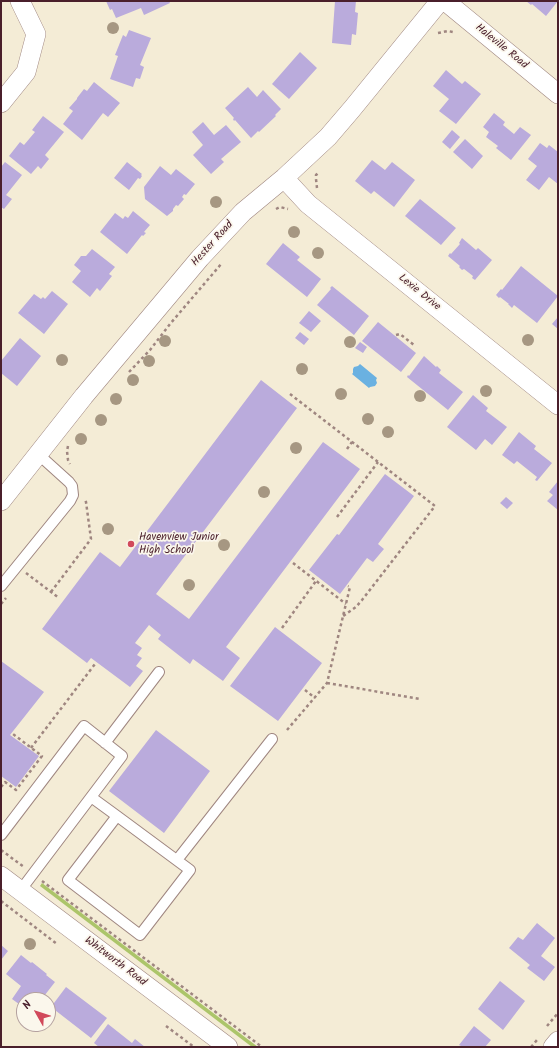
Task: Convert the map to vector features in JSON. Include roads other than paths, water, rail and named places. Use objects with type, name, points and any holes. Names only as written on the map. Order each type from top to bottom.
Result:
[{"type":"street","points":[[1,104],[26,72],[36,34],[20,1]]},
{"type":"street","name":"Hester Road","points":[[1,501],[84,396],[200,258],[242,212],[284,178],[338,126],[440,1]]},
{"type":"street","name":"Haleville Road","points":[[445,1],[558,94]]},
{"type":"street","name":"Lexie Drive","points":[[284,178],[308,204],[558,405]]},
{"type":"street","name":"Whitworth Road","points":[[1,876],[228,1047]]},
{"type":"street","points":[[553,1047],[558,1041]]},
{"type":"lane","points":[[1,586],[70,501],[73,495],[72,486],[69,482],[38,454]]},
{"type":"lane","points":[[105,743],[159,672]]},
{"type":"lane","points":[[1,835],[84,726],[122,756],[20,891]]},
{"type":"lane","points":[[177,860],[272,740]]},
{"type":"lane","points":[[91,797],[117,816],[177,860],[190,870],[140,935],[68,880],[117,816]]},
{"type":"water","points":[[360,364],[377,378],[377,383],[375,386],[369,388],[352,374],[354,367]]},
{"type":"place","name":"Havenview Junior High School","points":[[131,544]]}]
